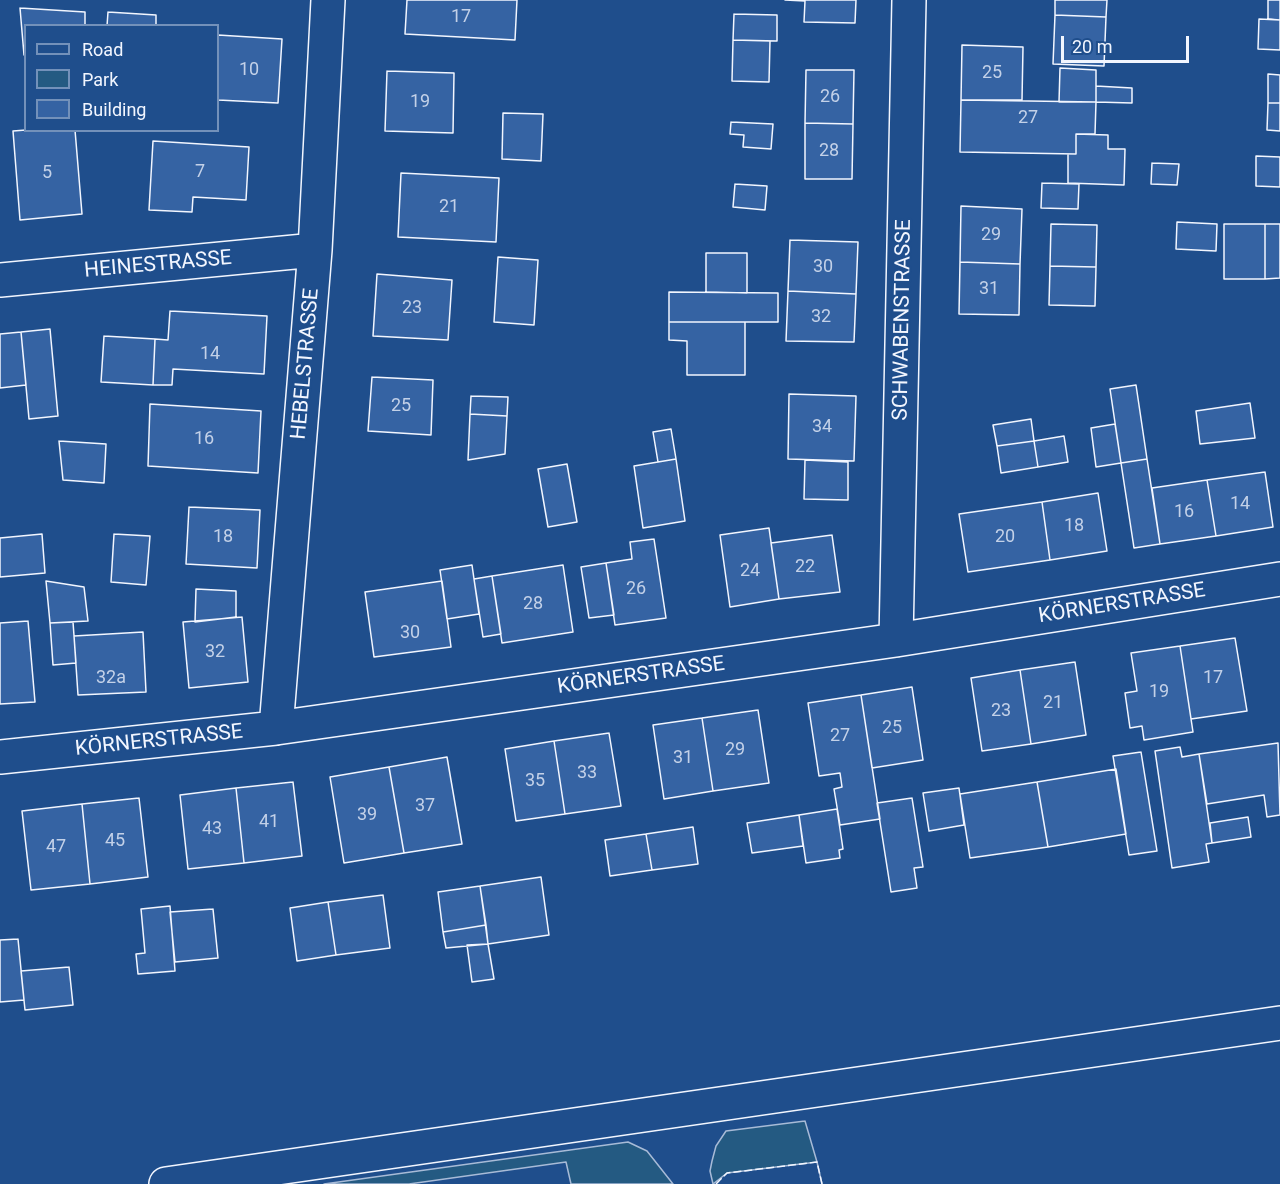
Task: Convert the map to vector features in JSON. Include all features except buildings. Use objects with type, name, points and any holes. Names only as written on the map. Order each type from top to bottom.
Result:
[{"type":"street","name":"HEBELSTRASSE","points":[[276,728],[315,250],[328,0]]},
{"type":"street","name":"SCHWABENSTRASSE","points":[[896,640],[909,0]]},
{"type":"street","name":"HEINESTRASSE","points":[[0,280],[315,250]]},
{"type":"street","name":"KÖRNERSTRASSE","points":[[0,758],[276,728],[896,640],[1280,579]]},
{"type":"street","points":[[166,1184],[1280,1023]]},
{"type":"green space","points":[[805,1121],[817,1162],[727,1173],[713,1184],[710,1171],[712,1161],[716,1146],[726,1131]]},
{"type":"green space","points":[[628,1142],[647,1151],[673,1184],[571,1184],[566,1162],[409,1184],[324,1184]]},
{"type":"fence","points":[[716,1184],[727,1173],[817,1162],[822,1184]]}]
